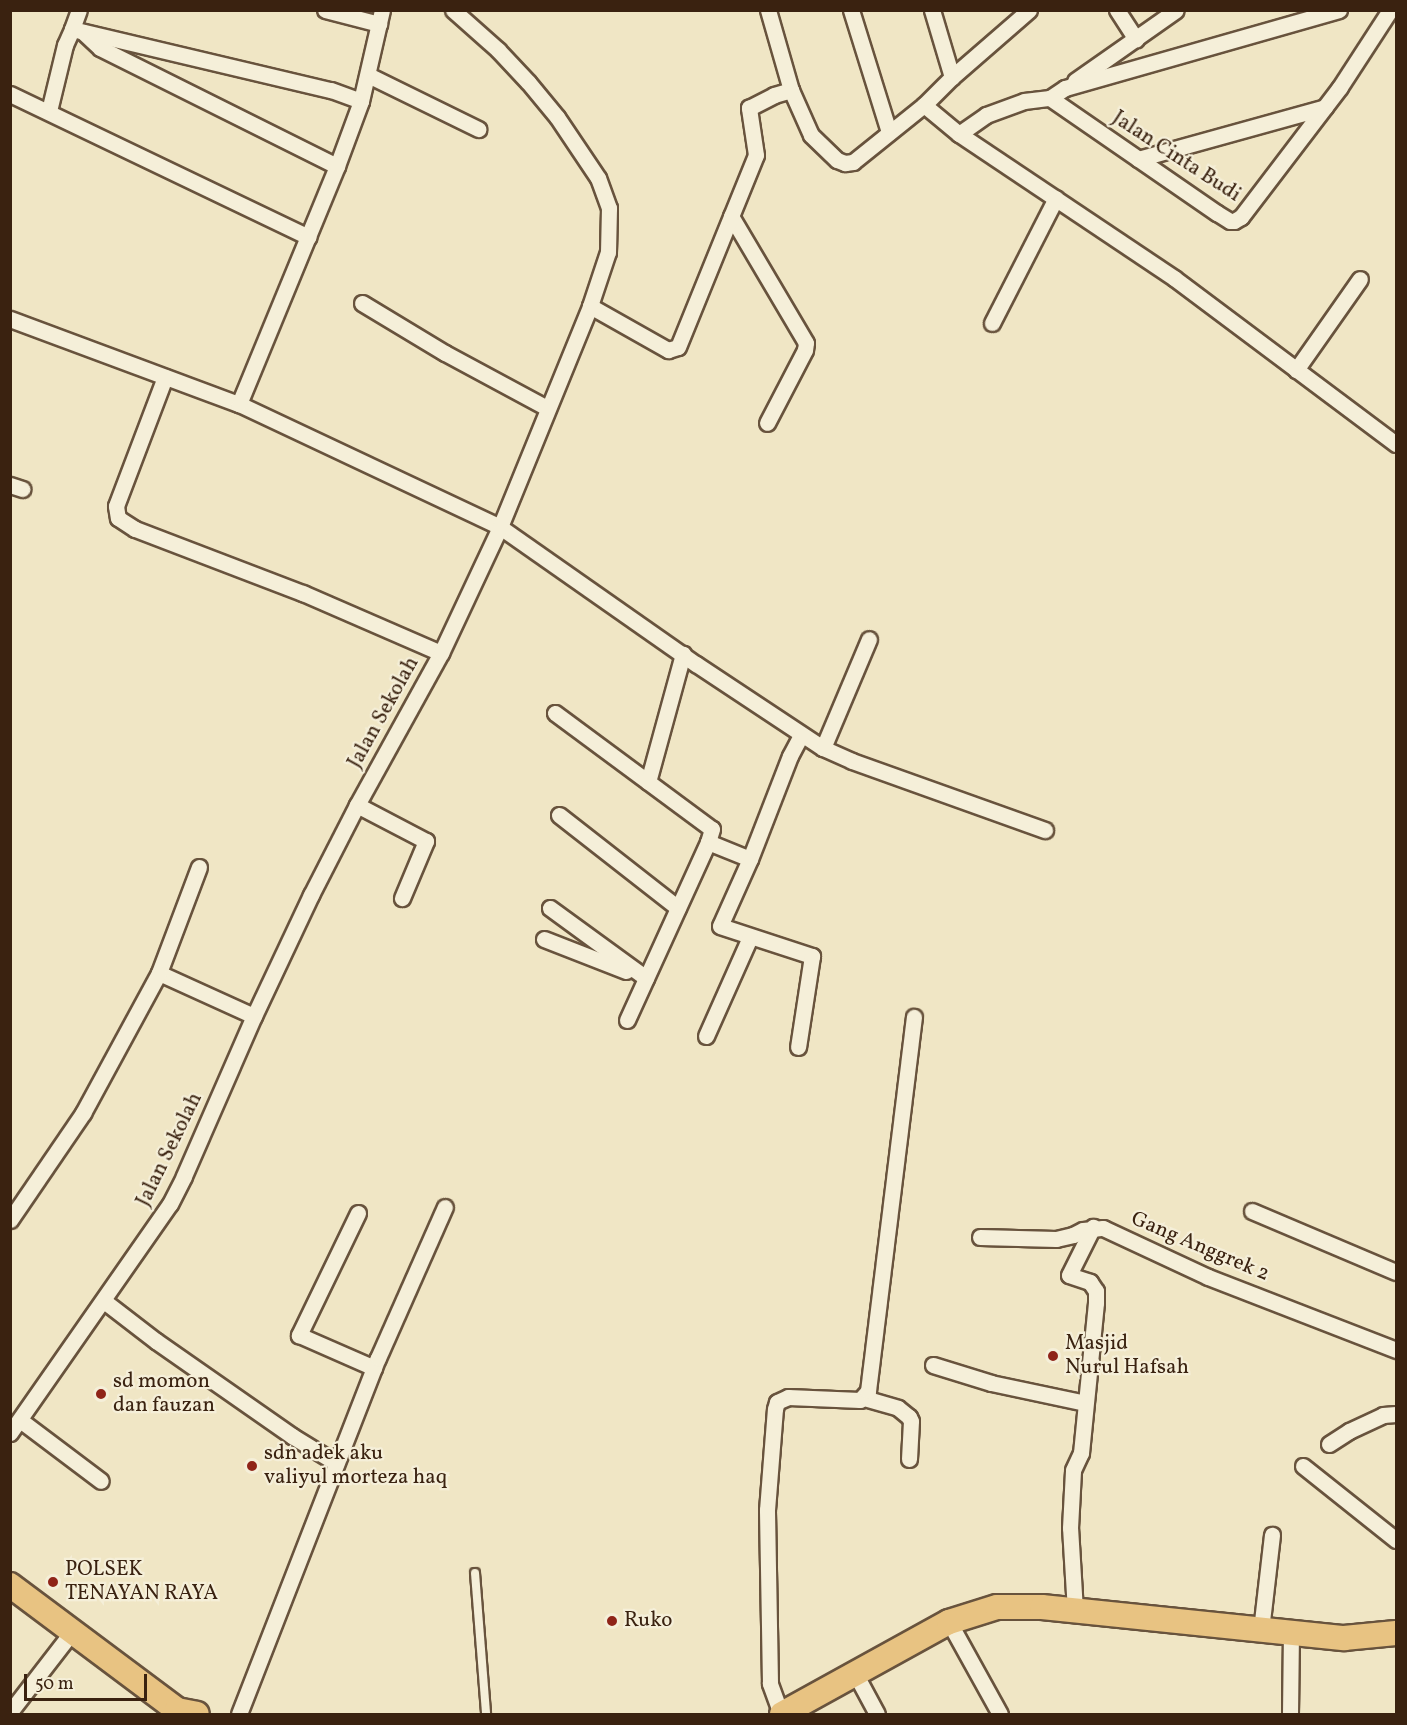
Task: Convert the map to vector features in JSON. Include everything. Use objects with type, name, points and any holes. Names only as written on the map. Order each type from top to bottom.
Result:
[{"type":"main road","points":[[10,1585],[71,1633],[183,1713]]},
{"type":"main road","points":[[781,1714],[856,1675],[949,1622],[997,1607],[1075,1611],[1344,1638],[1396,1633]]},
{"type":"street","points":[[49,111],[65,45],[78,30],[79,10]]},
{"type":"street","points":[[239,404],[337,166],[368,75],[380,17],[325,10]]},
{"type":"street","name":"Jalan Sekolah","points":[[10,1433],[170,1204],[254,1016],[357,805],[441,653],[500,527],[590,306],[608,252],[611,225],[609,208],[598,178],[557,117],[528,82],[498,50],[453,10]]},
{"type":"street","points":[[768,10],[791,90],[810,135],[837,160],[845,163],[853,162],[924,105],[1020,14]]},
{"type":"street","points":[[851,10],[889,132]]},
{"type":"street","points":[[932,10],[952,76]]},
{"type":"street","points":[[1117,10],[1136,39]]},
{"type":"street","points":[[959,134],[986,115],[1024,100],[1050,98],[1176,10]]},
{"type":"street","points":[[1065,88],[1339,10]]},
{"type":"street","name":"Jalan Cinta Budi","points":[[1050,98],[1216,213],[1234,221],[1241,217],[1325,107],[1390,10]]},
{"type":"street","points":[[78,30],[204,58],[331,90],[360,101]]},
{"type":"street","points":[[78,30],[100,48],[337,166]]},
{"type":"street","points":[[368,75],[477,129]]},
{"type":"street","points":[[590,306],[668,350],[676,350],[756,155],[748,108],[774,94],[791,90]]},
{"type":"street","points":[[10,94],[308,237]]},
{"type":"street","points":[[924,105],[959,134],[1174,278],[1396,444]]},
{"type":"street","points":[[1138,159],[1325,107]]},
{"type":"street","points":[[992,323],[1056,198]]},
{"type":"street","points":[[731,216],[806,343],[805,350],[767,423]]},
{"type":"street","points":[[1296,370],[1360,279]]},
{"type":"street","points":[[362,303],[446,353],[547,408]]},
{"type":"street","points":[[10,319],[239,404],[500,527],[823,748],[852,761],[1045,830]]},
{"type":"street","points":[[165,377],[116,506],[118,518],[135,529],[303,593],[441,653]]},
{"type":"street","points":[[823,748],[869,639]]},
{"type":"street","points":[[648,782],[683,654]]},
{"type":"street","points":[[555,713],[712,829],[627,1020]]},
{"type":"street","points":[[798,1047],[812,956],[720,926],[750,859],[790,756],[801,735]]},
{"type":"street","points":[[357,805],[426,841],[402,898]]},
{"type":"street","points":[[559,815],[678,908]]},
{"type":"street","points":[[708,842],[750,859]]},
{"type":"street","points":[[10,1220],[83,1113],[159,973],[199,867]]},
{"type":"street","points":[[550,908],[646,978]]},
{"type":"street","points":[[706,1036],[750,937]]},
{"type":"street","points":[[544,939],[646,978]]},
{"type":"street","points":[[159,973],[254,1016]]},
{"type":"street","points":[[864,1398],[870,1373],[914,1017]]},
{"type":"street","points":[[239,1714],[374,1368],[445,1207]]},
{"type":"street","points":[[1252,1211],[1396,1272]]},
{"type":"street","points":[[358,1213],[299,1335],[374,1368]]},
{"type":"street","points":[[980,1237],[1056,1239],[1093,1227]]},
{"type":"street","points":[[1075,1611],[1070,1528],[1073,1470],[1081,1453],[1096,1290],[1090,1282],[1069,1275],[1093,1227]]},
{"type":"street","name":"Gang Anggrek 2","points":[[1093,1227],[1102,1228],[1208,1276],[1396,1350]]},
{"type":"street","points":[[104,1300],[156,1341],[282,1430],[336,1463]]},
{"type":"street","points":[[933,1365],[991,1383],[1085,1403]]},
{"type":"street","points":[[781,1714],[770,1683],[767,1510],[777,1402],[788,1397],[860,1400],[864,1398],[898,1408],[911,1421],[909,1459]]},
{"type":"street","points":[[1329,1444],[1349,1431],[1383,1415],[1396,1414]]},
{"type":"street","points":[[20,1420],[101,1480]]},
{"type":"street","points":[[1303,1466],[1396,1540]]},
{"type":"street","points":[[1261,1630],[1272,1535]]},
{"type":"street","points":[[949,1622],[1000,1714]]},
{"type":"street","points":[[10,1712],[71,1633]]},
{"type":"street","points":[[1290,1714],[1291,1633]]},
{"type":"street","points":[[856,1675],[877,1714]]},
{"type":"lane","points":[[475,1573],[486,1714]]},
{"type":"place","name":"Masjid Nurul Hafsah","points":[[1053,1356]]},
{"type":"place","name":"sd momon dan fauzan","points":[[101,1394]]},
{"type":"place","name":"sdn adek aku valiyul morteza haq","points":[[252,1466]]},
{"type":"place","name":"POLSEK TENAYAN RAYA","points":[[53,1582]]},
{"type":"place","name":"Ruko","points":[[612,1621]]}]
